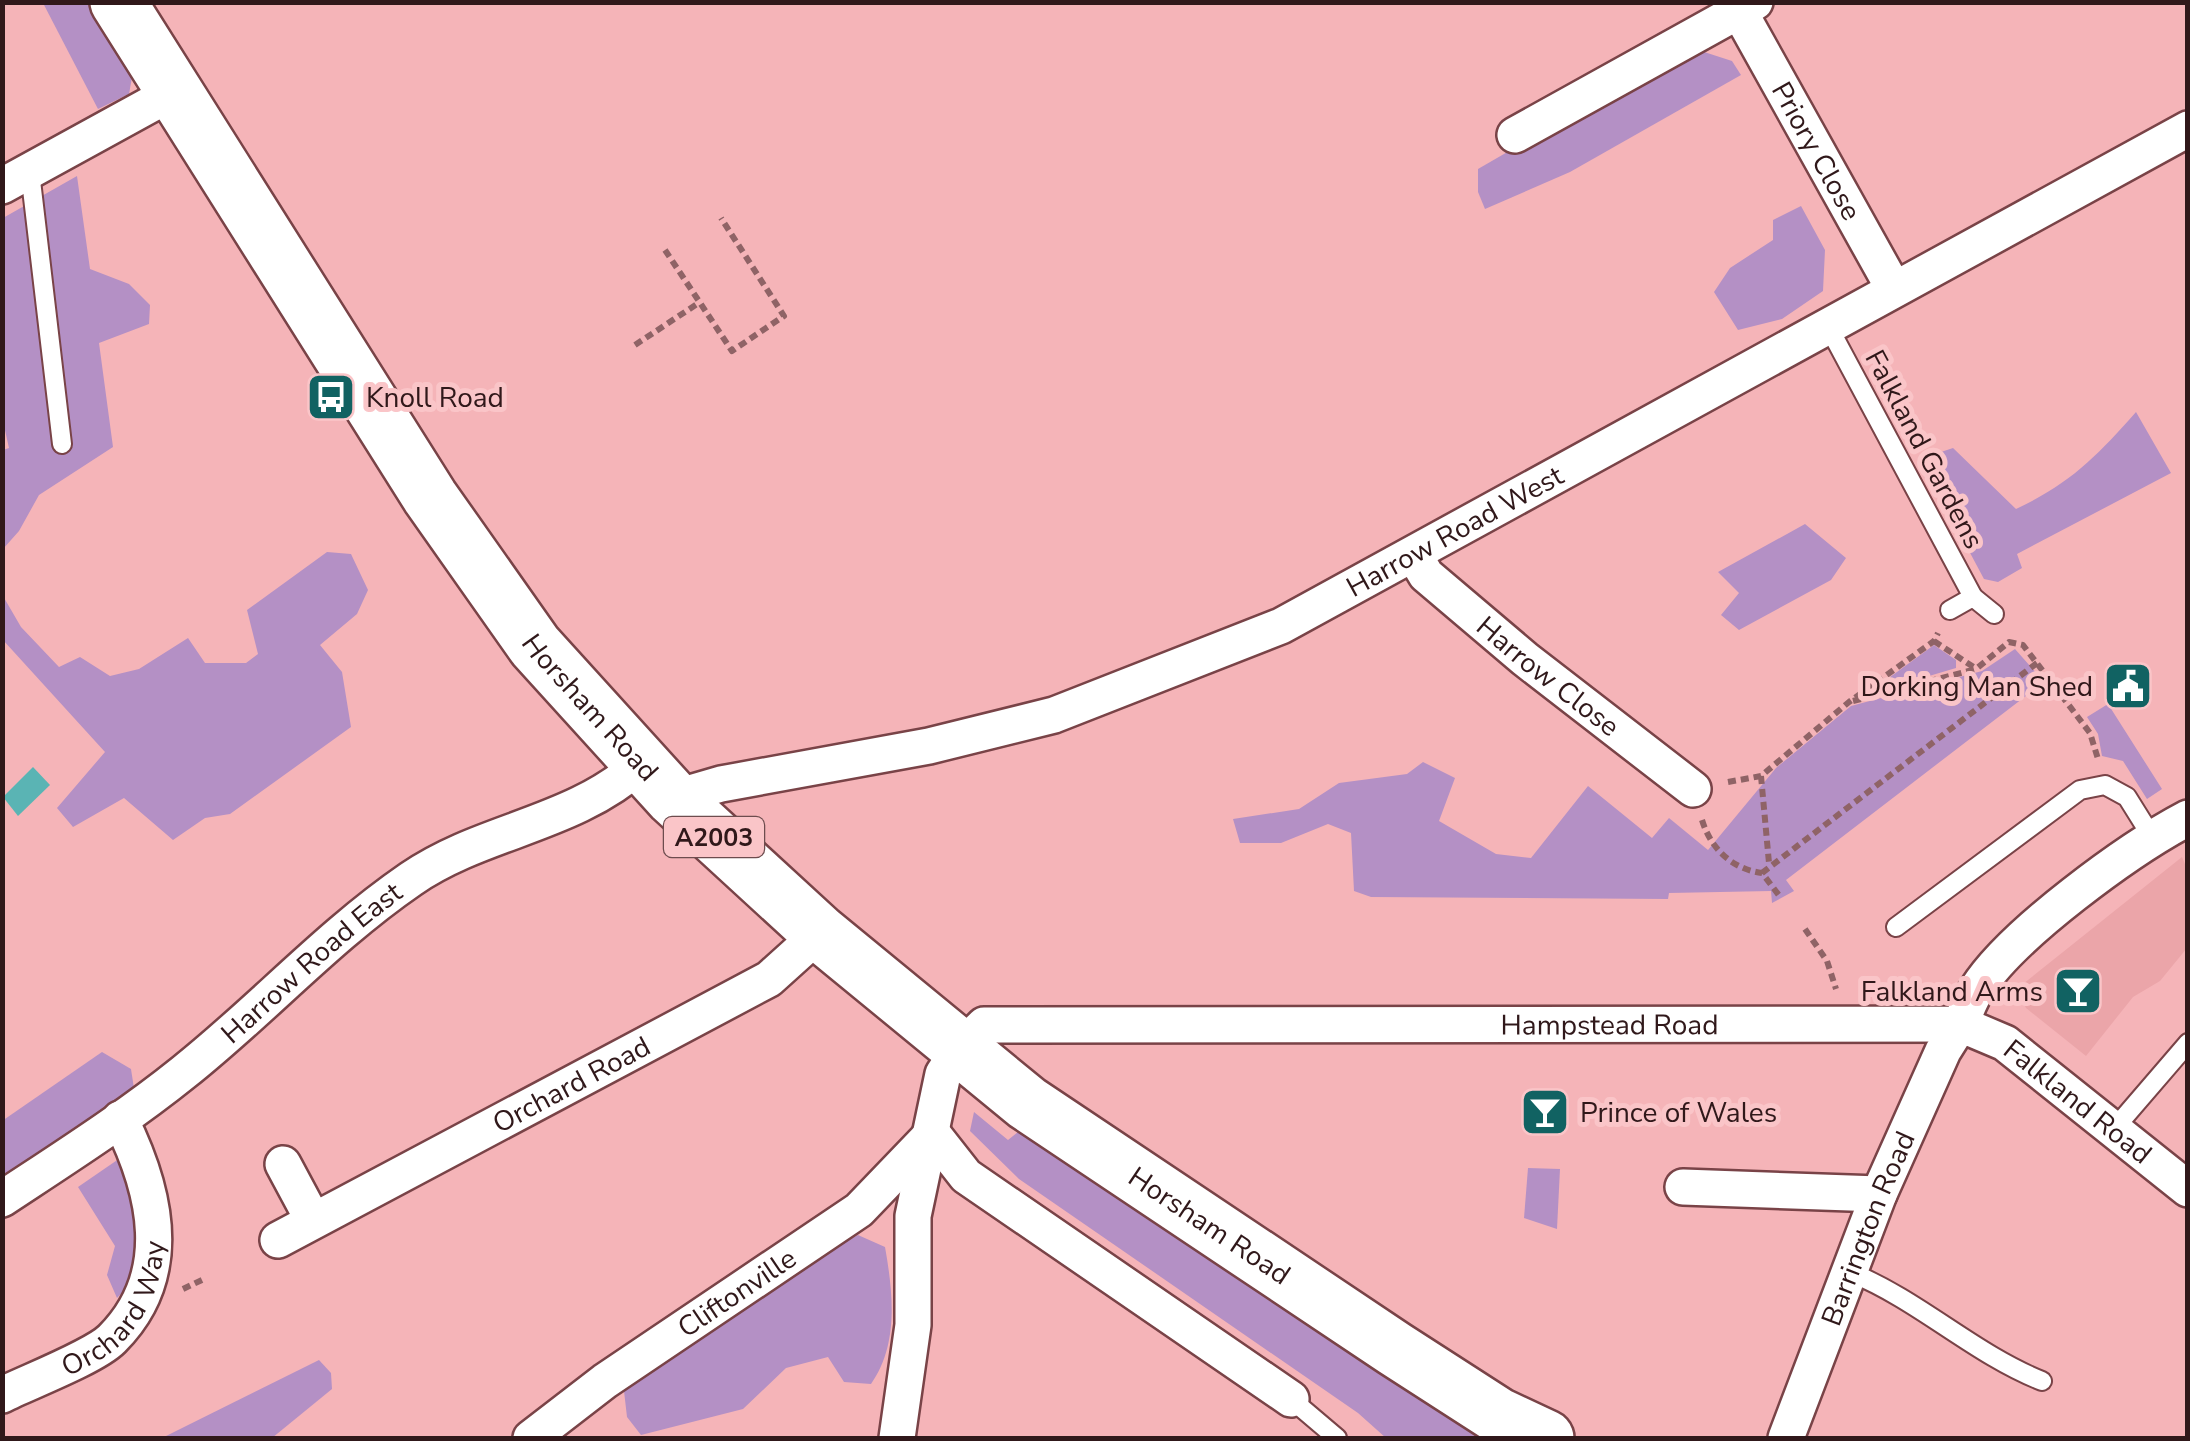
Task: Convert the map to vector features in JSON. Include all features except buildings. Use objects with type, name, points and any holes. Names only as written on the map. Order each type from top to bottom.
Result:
[{"type":"main road","name":"Horsham Road","points":[[118,2],[178,90],[430,497],[535,646],[657,781],[820,933],[958,1051],[1026,1103],[1395,1349],[1499,1416],[1546,1438]]},
{"type":"street","name":"Priory Close","points":[[1515,135],[1747,7],[1894,289]]},
{"type":"street","points":[[16,179],[178,90]]},
{"type":"street","name":"Harrow Road West","points":[[657,781],[721,784],[900,752],[1054,715],[1282,626],[2188,129]]},
{"type":"street","name":"Harrow Close","points":[[1414,556],[1426,576],[1693,790]]},
{"type":"street","name":"Harrow Road East","points":[[2,1198],[120,1119],[198,1060],[347,924],[416,876],[483,843],[572,812],[611,791],[657,781]]},
{"type":"street","points":[[1960,1024],[1976,990],[1998,962],[2152,837],[2188,818]]},
{"type":"street","name":"Orchard Road","points":[[278,1240],[769,979],[820,933]]},
{"type":"street","name":"Hampstead Road","points":[[958,1051],[984,1025],[1960,1024]]},
{"type":"street","name":"Falkland Road","points":[[1960,1024],[2004,1043],[2188,1190]]},
{"type":"street","name":"Barrington Road","points":[[1786,1438],[1880,1194],[1943,1051],[1960,1024]]},
{"type":"street","points":[[897,1438],[913,1325],[914,1216],[943,1074],[958,1051]]},
{"type":"street","name":"Orchard Way","points":[[2,1395],[110,1341],[149,1280],[156,1244],[153,1203],[120,1119]]},
{"type":"street","points":[[932,1134],[966,1176],[1290,1399]]},
{"type":"street","name":"Cliftonville","points":[[532,1438],[653,1348],[859,1210],[932,1134]]},
{"type":"street","points":[[283,1164],[313,1220]]},
{"type":"street","points":[[1684,1187],[1880,1194]]},
{"type":"lane","points":[[16,179],[62,444]]},
{"type":"lane","name":"Falkland Gardens","points":[[1828,326],[1972,597],[1994,614]]},
{"type":"lane","points":[[1950,610],[1972,597]]},
{"type":"lane","points":[[1896,926],[2080,790],[2105,785],[2127,797],[2152,837]]},
{"type":"lane","points":[[2114,1129],[2188,1043]]},
{"type":"lane","points":[[1852,1273],[1924,1312],[2006,1366],[2042,1381]]},
{"type":"lane","points":[[1290,1399],[1338,1438]]},
{"type":"path","points":[[665,250],[732,351],[784,316],[720,218]]},
{"type":"path","points":[[636,344],[700,302]]},
{"type":"path","points":[[1693,790],[1761,776],[1849,702],[1934,641],[1950,610]]},
{"type":"path","points":[[1934,641],[1976,669]]},
{"type":"path","points":[[1849,702],[1976,669],[2009,642],[2023,645],[2090,733],[2105,785]]},
{"type":"path","points":[[1762,873],[2037,663]]},
{"type":"path","points":[[1761,776],[1769,864]]},
{"type":"path","points":[[1708,842],[1741,870],[1762,873],[1781,898]]},
{"type":"path","points":[[1804,928],[1828,960],[1848,1024]]},
{"type":"shaded area","points":[[43,3],[98,3],[135,61],[129,94],[98,109]]},
{"type":"shaded area","points":[[1698,50],[1732,61],[1741,75],[1570,172],[1485,209],[1478,192],[1478,169],[1643,74]]},
{"type":"shaded area","points":[[77,176],[90,269],[129,284],[150,305],[149,324],[99,343],[113,447],[39,495],[19,531],[3,549],[3,450],[9,448],[2,417],[3,218]]},
{"type":"shaded area","points":[[1801,206],[1825,250],[1823,291],[1782,319],[1738,330],[1714,292],[1730,268],[1773,240],[1773,220]]},
{"type":"shaded area","points":[[2136,412],[2171,473],[2017,554],[2022,568],[1998,582],[1984,579],[1920,459],[1953,448],[2016,509],[2082,468]]},
{"type":"shaded area","points":[[1805,524],[1846,558],[1831,580],[1739,630],[1721,615],[1739,593],[1718,572]]},
{"type":"shaded area","points":[[327,552],[351,554],[368,590],[357,614],[320,645],[342,672],[351,727],[230,814],[205,818],[173,840],[124,798],[73,827],[57,808],[105,752],[3,640],[3,596],[21,627],[59,667],[80,657],[110,676],[139,669],[188,638],[205,663],[246,663],[258,654],[247,610]]},
{"type":"shaded area","points":[[1934,645],[1956,660],[1956,668],[1892,687],[1886,680]]},
{"type":"shaded area","points":[[2015,649],[2044,682],[1786,880],[1794,891],[1772,903],[1771,891],[1669,893],[1668,899],[1371,897],[1354,891],[1351,833],[1328,824],[1281,843],[1240,843],[1233,819],[1299,809],[1339,783],[1407,774],[1423,762],[1455,778],[1439,821],[1496,854],[1531,858],[1588,786],[1652,838],[1669,818],[1708,850],[1776,768],[1851,706],[1982,671]]},
{"type":"shaded area","points":[[2108,704],[2162,789],[2147,799],[2123,761],[2102,756],[2098,734],[2087,717]]},
{"type":"shaded area","points":[[2182,857],[2187,869],[2187,948],[2160,981],[2133,997],[2086,1056],[2026,1008],[2020,996],[2023,984]]},
{"type":"shaded area","points":[[102,1052],[131,1069],[135,1095],[3,1188],[2,1121]]},
{"type":"shaded area","points":[[974,1112],[1008,1140],[1029,1123],[1524,1438],[1386,1438],[1358,1413],[1019,1179],[970,1131]]},
{"type":"shaded area","points":[[126,1154],[142,1271],[117,1298],[107,1275],[115,1246],[78,1187]]},
{"type":"shaded area","points":[[1528,1168],[1560,1169],[1557,1229],[1524,1218]]},
{"type":"shaded area","points":[[858,1235],[885,1247],[890,1282],[890,1335],[871,1384],[844,1382],[828,1357],[786,1368],[743,1409],[641,1435],[627,1417],[624,1391],[813,1259]]},
{"type":"shaded area","points":[[319,1360],[331,1373],[332,1389],[272,1438],[162,1438]]},
{"type":"water","points":[[33,767],[50,785],[18,816],[3,797]]},
{"type":"place","name":"Knoll Road","points":[[331,397]]},
{"type":"place","name":"Dorking Man Shed","points":[[2128,686]]},
{"type":"place","name":"Falkland Arms","points":[[2078,991]]},
{"type":"place","name":"Prince of Wales","points":[[1545,1112]]}]
